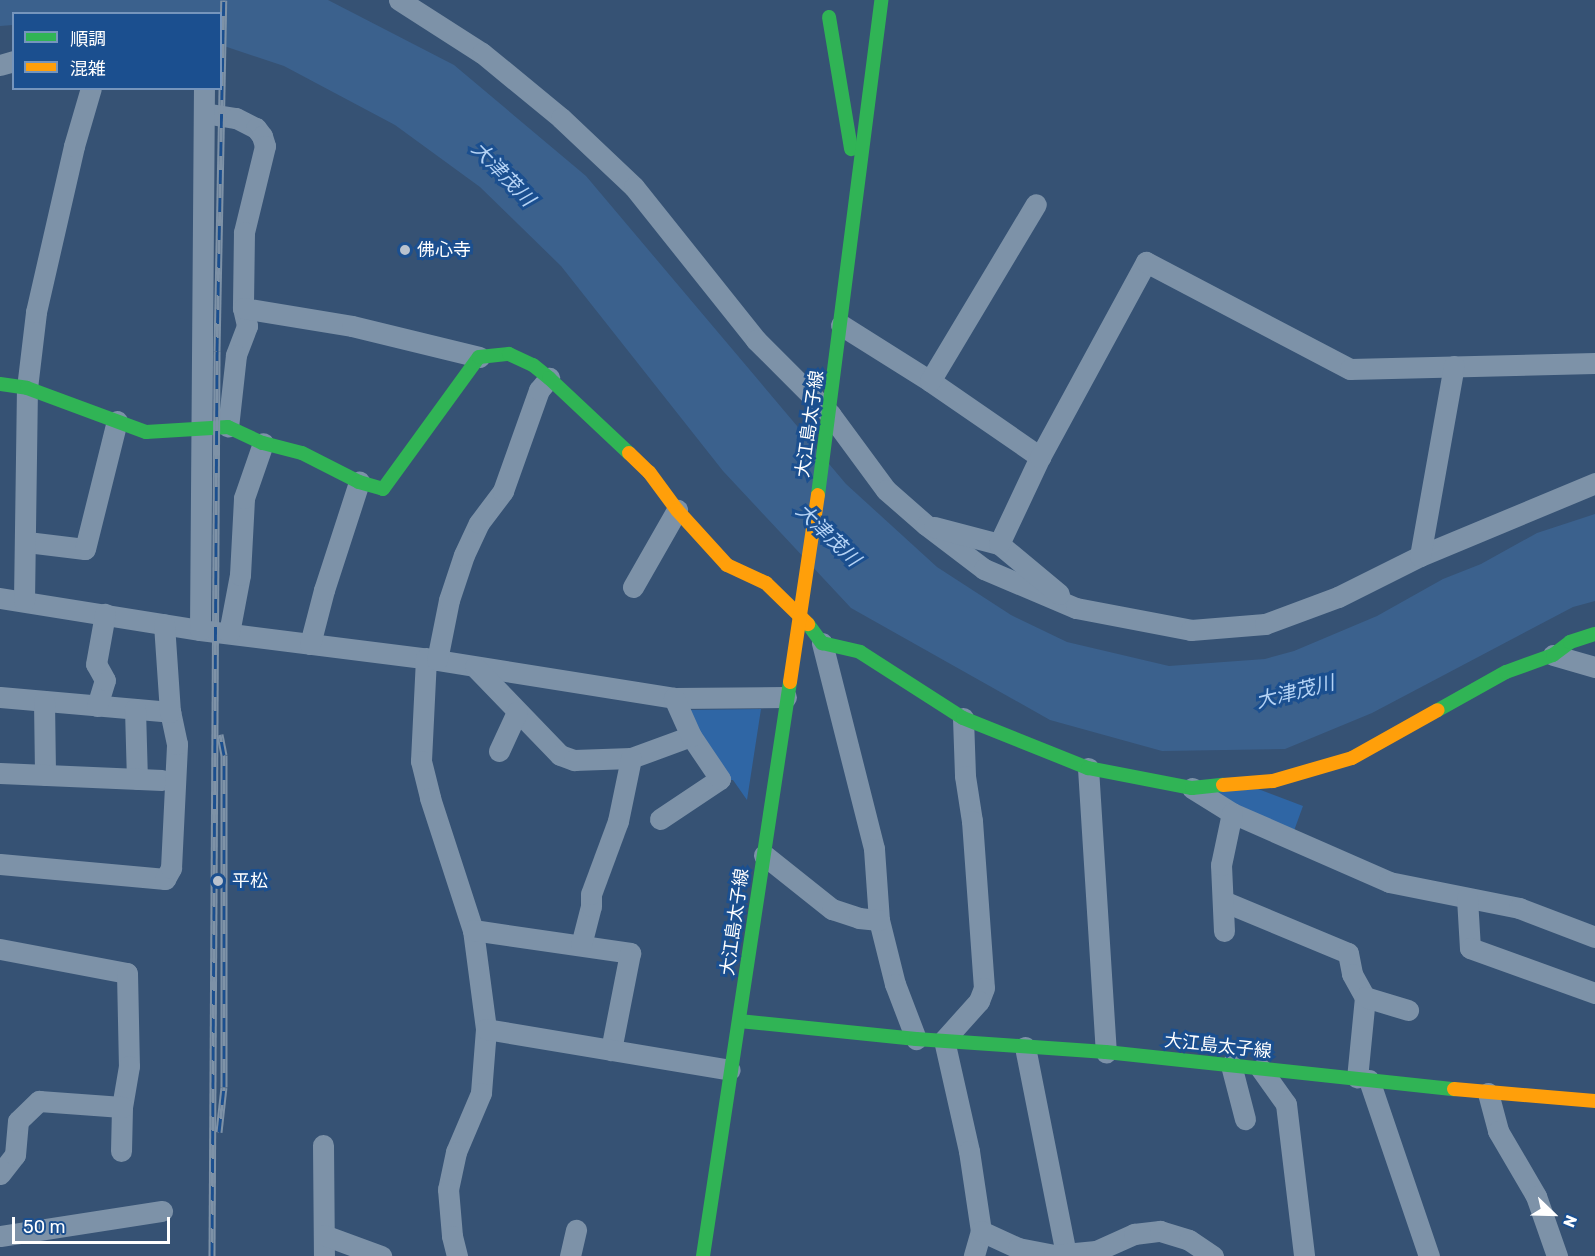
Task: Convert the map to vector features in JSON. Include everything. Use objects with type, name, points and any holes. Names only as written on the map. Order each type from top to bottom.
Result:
[{"type":"street","points":[[399,0],[482,53],[561,118],[634,187],[756,340],[886,490],[926,525],[984,569],[1076,608],[1191,630],[1265,624],[1338,597],[1420,556],[1595,483]]},
{"type":"street","points":[[823,0],[829,17],[850,132],[855,203]]},
{"type":"street","name":"大江島太子線","points":[[881,0],[829,423],[739,1021],[916,1039],[1106,1052],[1488,1094],[1595,1101]]},
{"type":"street","points":[[829,17],[854,41],[874,53]]},
{"type":"street","points":[[24,601],[27,542],[27,388],[36,312],[74,146],[90,90]]},
{"type":"street","points":[[200,630],[204,90]]},
{"type":"street","points":[[204,113],[236,118],[256,128],[262,136],[264,146],[244,232],[243,308],[247,326],[236,355],[228,427]]},
{"type":"street","points":[[930,381],[1036,204]]},
{"type":"street","points":[[999,544],[1040,457],[1146,262],[1350,369],[1595,363]]},
{"type":"street","points":[[243,308],[352,326],[480,357],[509,354],[533,365],[650,472],[677,510],[727,565],[766,583],[801,607],[822,643],[874,849],[879,920],[895,984],[916,1039]]},
{"type":"street","points":[[841,325],[930,381],[1040,457]]},
{"type":"street","points":[[0,384],[27,388],[146,432],[228,427],[263,443],[302,453],[359,482],[383,489],[480,357]]},
{"type":"street","points":[[1420,556],[1454,366]]},
{"type":"street","points":[[461,1255],[452,1236],[448,1189],[456,1152],[482,1093],[486,1029],[472,930],[430,798],[421,761],[431,659],[464,555],[478,523],[503,491],[539,390],[549,378]]},
{"type":"street","points":[[27,542],[85,549],[117,421]]},
{"type":"street","points":[[229,633],[240,575],[244,498],[263,443]]},
{"type":"street","points":[[310,644],[324,590],[359,482]]},
{"type":"street","points":[[633,587],[677,510]]},
{"type":"street","points":[[926,525],[999,544],[1076,608]]},
{"type":"street","points":[[0,598],[200,630],[431,659],[674,698],[786,697]]},
{"type":"street","points":[[97,705],[105,680],[96,664],[105,614]]},
{"type":"street","points":[[0,864],[165,879],[171,868],[177,744],[170,712],[164,624]]},
{"type":"street","points":[[822,643],[860,652],[963,718],[1089,768],[1191,788],[1273,781],[1352,758],[1506,672],[1553,655],[1570,642],[1595,634]]},
{"type":"street","points":[[1553,655],[1595,667]]},
{"type":"street","points":[[475,667],[560,755],[574,760],[631,758],[691,736]]},
{"type":"street","points":[[0,697],[170,712]]},
{"type":"street","points":[[660,819],[720,779],[691,736],[674,698]]},
{"type":"street","points":[[44,701],[45,775]]},
{"type":"street","points":[[135,709],[137,779]]},
{"type":"street","points":[[499,751],[517,712]]},
{"type":"street","points":[[963,718],[965,776],[972,821],[984,988],[979,1001],[945,1040],[969,1150],[981,1231],[974,1256]]},
{"type":"street","points":[[581,945],[591,894],[618,821],[631,758]]},
{"type":"street","points":[[1089,768],[1106,1052]]},
{"type":"street","points":[[0,773],[162,780]]},
{"type":"street","points":[[1191,788],[1232,813],[1389,882],[1519,909],[1595,937]]},
{"type":"street","points":[[1224,931],[1221,865],[1232,813]]},
{"type":"street","points":[[764,855],[832,909],[859,918],[879,920]]},
{"type":"street","points":[[1467,898],[1470,948],[1595,993]]},
{"type":"street","points":[[1223,901],[1348,953],[1352,974],[1365,997],[1364,1079],[1429,1256]]},
{"type":"street","points":[[472,930],[630,953],[611,1050]]},
{"type":"street","points":[[0,949],[127,973],[129,1066],[122,1107],[121,1151]]},
{"type":"street","points":[[1365,997],[1407,1010]]},
{"type":"street","points":[[703,1256],[739,1021]]},
{"type":"street","points":[[486,1029],[730,1070]]},
{"type":"street","points":[[1024,1047],[1058,1255]]},
{"type":"street","points":[[1231,1065],[1245,1119]]},
{"type":"street","points":[[1261,1069],[1286,1104],[1304,1256]]},
{"type":"street","points":[[1488,1094],[1498,1131],[1536,1196],[1557,1256]]},
{"type":"street","points":[[0,1174],[15,1155],[18,1120],[39,1101],[122,1107]]},
{"type":"street","points":[[324,1145],[324,1256]]},
{"type":"street","points":[[0,1236],[162,1211]]},
{"type":"street","points":[[570,1256],[576,1230]]},
{"type":"street","points":[[981,1231],[1018,1248],[1058,1255],[1096,1251],[1134,1234],[1160,1231],[1189,1240],[1213,1256]]},
{"type":"street","points":[[324,1235],[381,1256]]},
{"type":"shaded area","points":[[761,709],[747,800],[733,780],[726,780],[687,710]]},
{"type":"shaded area","points":[[1245,784],[1303,806],[1291,839],[1192,788]]},
{"type":"water","name":"大津茂川","points":[[0,0],[328,0],[454,65],[586,176],[846,484],[937,567],[1011,615],[1067,642],[1169,666],[1265,659],[1294,651],[1377,616],[1443,579],[1481,564],[1537,533],[1595,514],[1595,601],[1573,607],[1372,713],[1285,749],[1162,751],[1050,720],[851,608],[723,471],[561,266],[480,187],[395,125],[284,66],[222,45],[222,12],[12,12],[12,25],[0,26]]},
{"type":"railway","points":[[212,1256],[217,351],[224,0]]},
{"type":"railway","points":[[219,1132],[224,1087],[224,755],[220,734]]},
{"type":"traffic: fast","points":[[818,495],[881,0]]},
{"type":"traffic: fast","points":[[829,17],[851,149]]},
{"type":"traffic: fast","points":[[0,384],[27,388],[146,432],[228,427],[263,443],[302,453],[359,482],[383,489],[479,357],[509,354],[533,365],[549,378],[629,453]]},
{"type":"traffic: fast","points":[[808,624],[822,643],[860,652],[963,718],[1088,768],[1192,788],[1223,785]]},
{"type":"traffic: fast","points":[[1438,710],[1506,672],[1553,655],[1570,642],[1595,634]]},
{"type":"traffic: fast","points":[[703,1256],[790,682]]},
{"type":"traffic: fast","points":[[739,1021],[916,1039],[1106,1052],[1454,1089]]},
{"type":"traffic: slow","points":[[629,453],[649,472],[677,510],[727,565],[766,583],[808,624]]},
{"type":"traffic: slow","points":[[790,682],[818,495]]},
{"type":"traffic: slow","points":[[1223,785],[1273,781],[1352,758],[1438,710]]},
{"type":"traffic: slow","points":[[1454,1089],[1595,1101]]},
{"type":"place","name":"佛心寺","points":[[405,250]]},
{"type":"place","name":"平松","points":[[218,881]]}]
